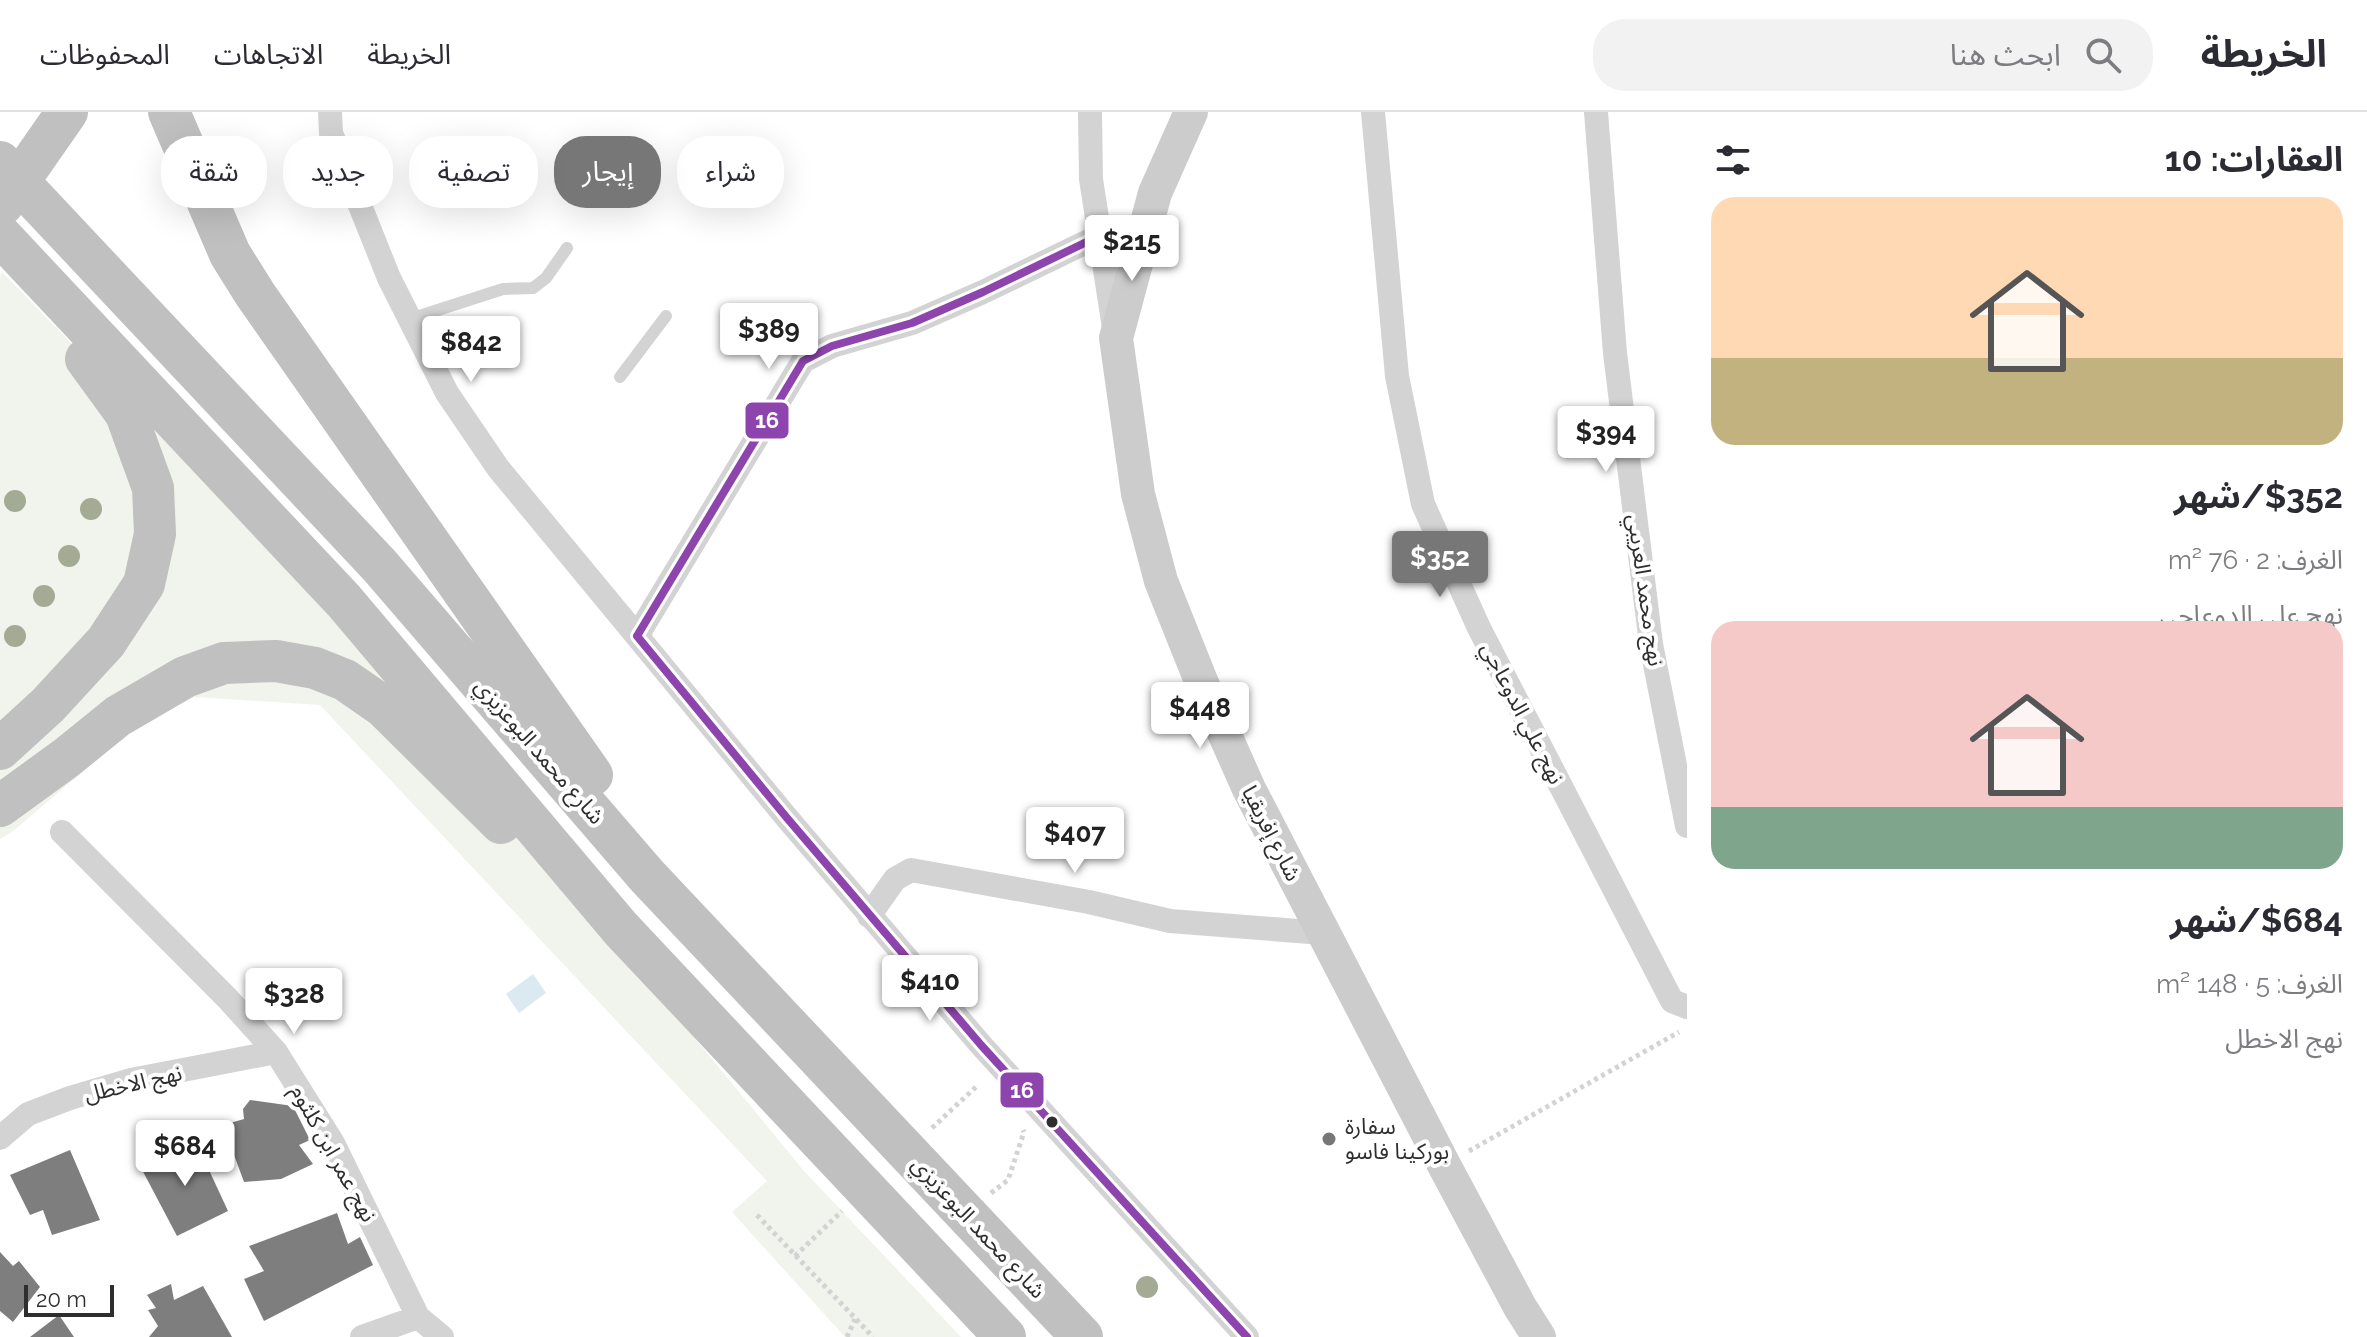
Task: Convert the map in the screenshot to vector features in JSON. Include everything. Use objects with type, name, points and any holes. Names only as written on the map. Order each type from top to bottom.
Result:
[{"type":"highway","points":[[0,209],[67,112]]},
{"type":"highway","points":[[169,112],[179,136]]},
{"type":"highway","points":[[196,112],[197,136]]},
{"type":"highway","name":"شارع محمد البوعزيزي","points":[[0,162],[379,565],[660,889],[1082,1337]]},
{"type":"highway","points":[[210,208],[230,254],[255,294],[628,826],[660,889]]},
{"type":"highway","points":[[0,235],[344,601],[621,929],[1005,1337]]},
{"type":"highway","points":[[0,749],[48,705],[106,642],[144,584],[155,534],[153,488],[133,428],[78,346],[66,304]]},
{"type":"highway","points":[[0,806],[118,716],[185,677],[224,663],[276,661],[315,668],[345,680],[384,707],[550,872],[621,929]]},
{"type":"street","points":[[330,112],[331,133],[389,278],[447,393],[498,468],[869,916],[981,1045],[1247,1337]]},
{"type":"street","points":[[1090,112],[1091,179],[1116,338]]},
{"type":"street","name":"شارع إفريقيا","points":[[1191,112],[1155,193],[1116,338],[1138,494],[1161,581],[1249,789],[1444,1165],[1539,1337]]},
{"type":"street","name":"نهج علي الدوعاجي","points":[[1373,112],[1397,376],[1423,504],[1479,628],[1672,1001],[1684,1018]]},
{"type":"street","name":"نهج محمد العريبي","points":[[1596,112],[1615,353],[1651,644],[1687,826]]},
{"type":"street","points":[[637,636],[803,361],[832,346],[912,323],[1101,235]]},
{"type":"street","name":"نهج عمر ابن كلثوم","points":[[62,832],[228,999],[276,1052],[333,1143],[418,1317]]},
{"type":"street","points":[[869,916],[895,879],[911,870],[1089,902],[1170,921],[1323,933]]},
{"type":"street","name":"نهج الاخطل","points":[[0,1138],[28,1114],[70,1098],[131,1080],[276,1052]]},
{"type":"street","points":[[362,1337],[418,1317],[442,1337]]},
{"type":"lane","points":[[410,319],[503,289],[533,288],[546,278],[567,248]]},
{"type":"lane","points":[[620,377],[666,316]]},
{"type":"path","points":[[1444,1165],[1677,1034],[1684,1018]]},
{"type":"path","points":[[966,1213],[1008,1180],[1024,1132]]},
{"type":"path","points":[[757,1215],[873,1337]]},
{"type":"path","points":[[795,1256],[827,1226]]},
{"type":"path","points":[[847,1337],[855,1319]]},
{"type":"shaded area","points":[[2,272],[406,687],[804,1171],[961,1337],[845,1337],[732,1212],[767,1181],[320,705],[194,697],[133,729],[0,839]]},
{"type":"shaded area","points":[[533,974],[546,993],[519,1013],[506,994]]},
{"type":"building","points":[[250,1100],[293,1106],[310,1140],[299,1145],[313,1164],[281,1179],[244,1182],[223,1125],[244,1119],[243,1109]]},
{"type":"building","points":[[196,1142],[228,1211],[177,1236],[139,1164]]},
{"type":"building","points":[[70,1150],[100,1220],[52,1235],[43,1210],[30,1215],[10,1175]]},
{"type":"building","points":[[337,1213],[348,1244],[360,1237],[373,1265],[264,1321],[244,1279],[264,1271],[249,1246]]},
{"type":"building","points":[[0,1252],[13,1266],[19,1261],[40,1287],[13,1322],[0,1311]]},
{"type":"building","points":[[171,1284],[174,1300],[203,1286],[232,1337],[149,1337],[158,1326],[148,1310],[156,1308],[147,1295]]},
{"type":"building","points":[[59,1315],[74,1337],[30,1337]]},
{"type":"transit line","name":"16","points":[[1101,235],[912,323],[832,346],[803,361],[637,636],[981,1045],[1247,1337]]},
{"type":"place","name":"سفارة بوركينا فاسو","points":[[1329,1139]]}]
